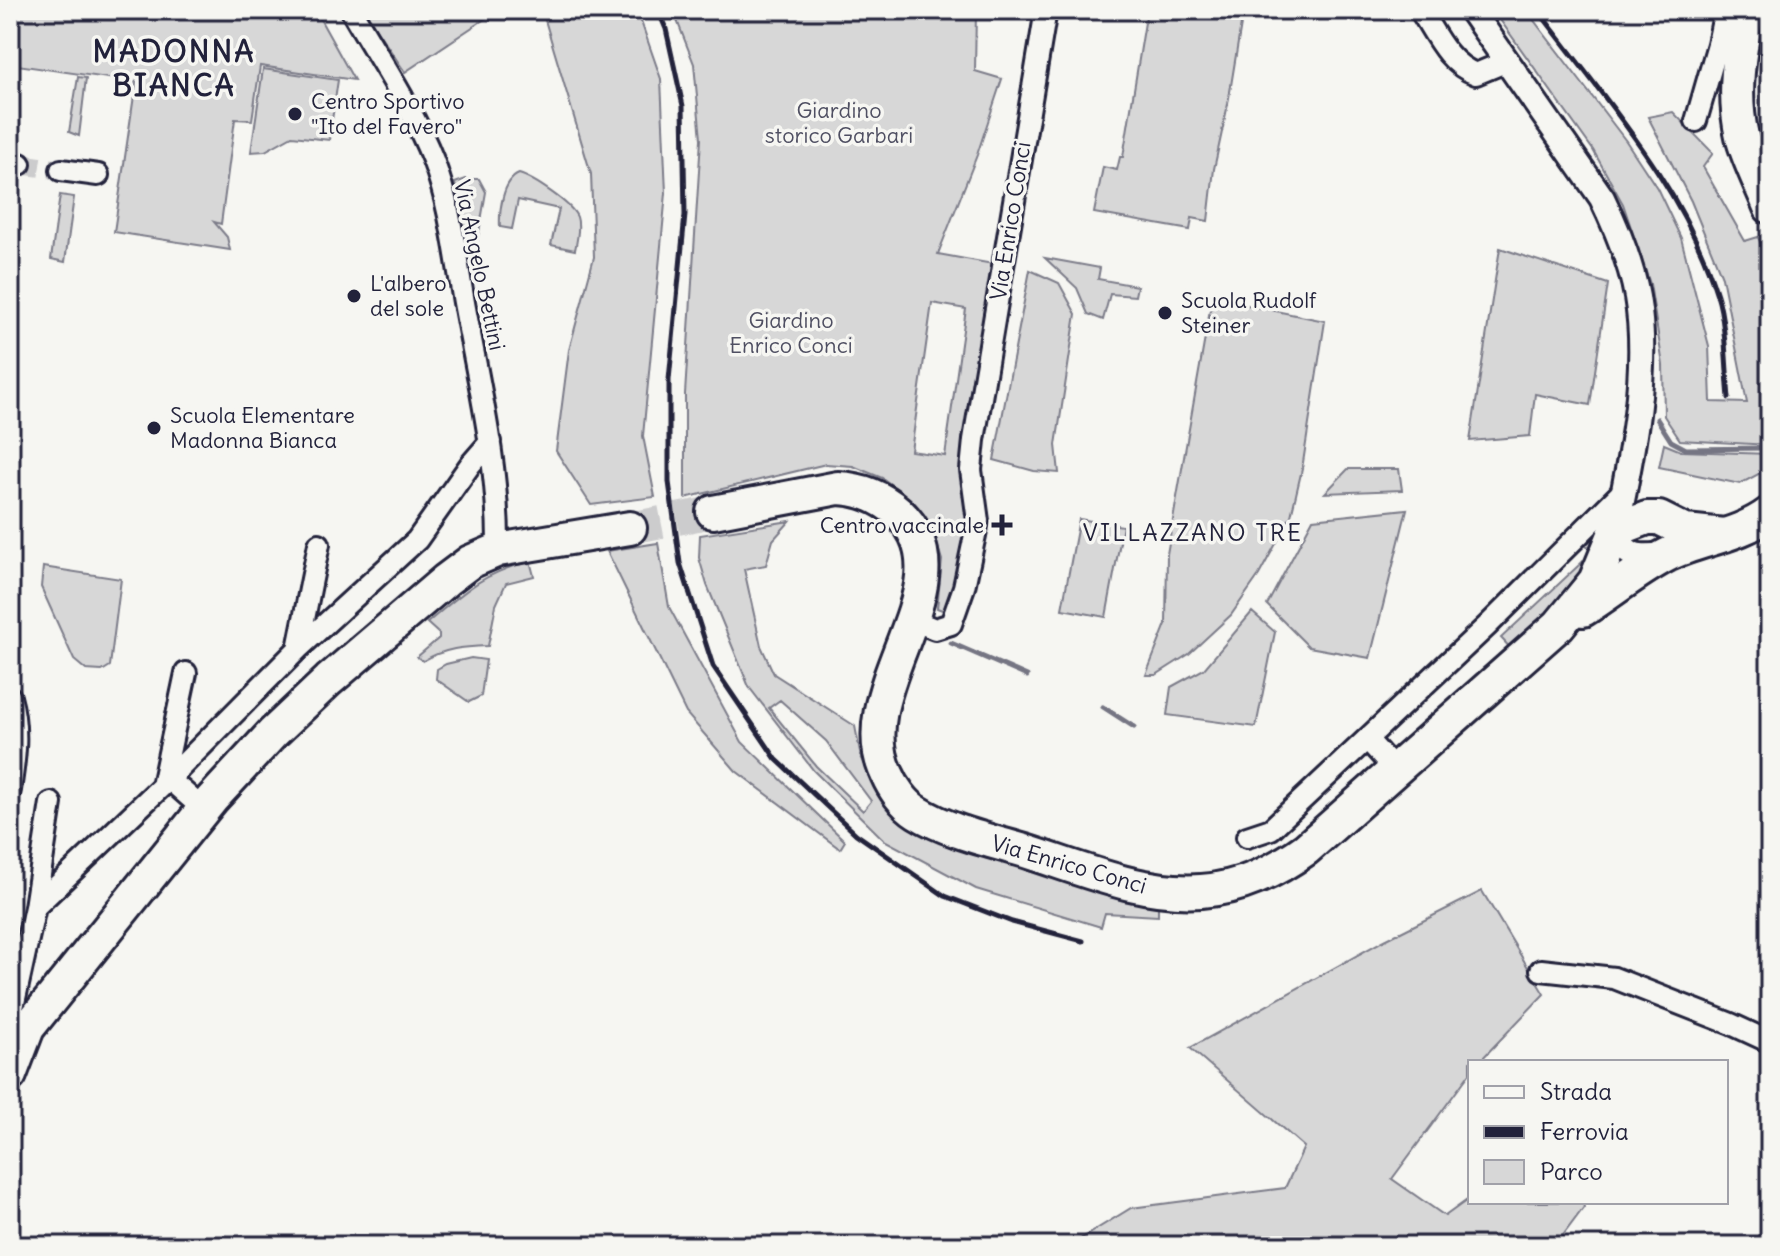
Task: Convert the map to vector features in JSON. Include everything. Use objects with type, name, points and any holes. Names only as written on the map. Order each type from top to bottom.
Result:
[{"type":"main road","points":[[1748,10],[1738,63],[1739,120],[1745,145],[1765,194]]},
{"type":"main road","points":[[1765,194],[1750,103],[1754,41],[1767,10]]},
{"type":"main road","name":"Via Enrico Conci","points":[[713,512],[822,489],[854,489],[870,494],[902,516],[913,530],[924,566],[919,598],[879,710],[879,753],[897,792],[916,811],[975,836],[1141,887],[1172,892],[1232,887],[1265,875],[1296,856],[1457,718],[1559,625],[1595,581],[1616,530]]},
{"type":"main road","points":[[1559,625],[1629,576],[1667,555],[1749,526],[1770,513]]},
{"type":"main road","points":[[1616,530],[1634,521],[1659,518],[1685,531],[1725,535]]},
{"type":"main road","points":[[10,1075],[17,1028],[203,809],[273,733],[329,680],[470,562],[498,550],[630,528]]},
{"type":"street","name":"Via Angelo Bettini","points":[[351,10],[411,113],[433,160],[453,238],[490,442],[499,511],[498,550]]},
{"type":"street","name":"Via Enrico Conci","points":[[910,619],[935,629],[951,624],[964,587],[978,521],[971,470],[974,440],[1046,10]]},
{"type":"street","points":[[1420,10],[1454,62],[1464,70],[1476,74],[1505,62]]},
{"type":"street","name":"Via Enrico Conci","points":[[1471,10],[1602,198],[1630,266],[1641,324],[1641,356],[1616,530]]},
{"type":"street","points":[[1696,121],[1725,10]]},
{"type":"street","points":[[61,170],[98,175]]},
{"type":"street","points":[[35,907],[166,783],[298,649],[417,540],[490,442]]},
{"type":"street","points":[[1247,837],[1271,829],[1367,739],[1487,626],[1625,482],[1659,518]]},
{"type":"street","points":[[1616,530],[1627,552],[1638,556],[1667,555]]},
{"type":"street","points":[[298,649],[319,544]]},
{"type":"street","points":[[166,783],[186,673]]},
{"type":"street","points":[[10,697],[16,743],[10,790]]},
{"type":"street","points":[[1367,739],[1395,770]]},
{"type":"street","points":[[166,783],[203,809]]},
{"type":"street","points":[[17,1028],[51,803]]},
{"type":"street","points":[[1541,970],[1614,978],[1770,1042]]},
{"type":"green space","points":[[10,10],[315,10],[354,80],[260,66],[252,120],[235,119],[221,224],[214,222],[227,237],[230,250],[114,232],[136,82],[10,64]]},
{"type":"green space","points":[[363,10],[498,10],[405,72]]},
{"type":"green space","points":[[542,10],[637,10],[661,79],[666,193],[643,436],[655,497],[591,505],[556,451],[569,350],[594,257],[591,174]]},
{"type":"green space","points":[[673,10],[976,10],[975,71],[1002,79],[977,155],[938,254],[993,264],[964,462],[972,514],[950,613],[937,608],[942,560],[931,525],[909,498],[882,478],[853,466],[826,464],[685,498],[685,394],[701,139],[694,64]],"holes":[[[932,303],[966,309],[945,456],[911,451]]]},
{"type":"green space","points":[[1147,10],[1190,10],[1242,18],[1214,169],[1208,221],[1192,218],[1190,230],[1094,213],[1103,167],[1117,170],[1120,157],[1123,157]]},
{"type":"green space","points":[[1493,10],[1526,10],[1626,141],[1657,188],[1681,238],[1709,346],[1711,402],[1747,403],[1722,277],[1691,201],[1648,117],[1673,112],[1713,153],[1703,167],[1745,241],[1758,237],[1770,265],[1770,445],[1680,440],[1664,416],[1663,365],[1650,284],[1623,204],[1593,150]]},
{"type":"green space","points":[[1770,31],[1770,101],[1762,107],[1762,75]]},
{"type":"green space","name":"Centro Sportivo \"Ito del Favero\"","points":[[263,69],[338,80],[329,140],[292,136],[265,151],[251,152]]},
{"type":"green space","points":[[78,77],[86,78],[79,136],[69,132]]},
{"type":"green space","points":[[519,174],[551,192],[574,212],[578,225],[575,250],[551,245],[559,209],[518,200],[512,229],[500,227],[501,204],[506,189]]},
{"type":"green space","points":[[479,179],[486,192],[474,261],[468,269],[455,183]]},
{"type":"green space","points":[[60,195],[74,197],[65,262],[51,259]]},
{"type":"green space","points":[[1500,248],[1608,284],[1590,405],[1535,394],[1530,436],[1470,441]]},
{"type":"green space","points":[[1045,258],[1100,268],[1098,279],[1137,286],[1135,296],[1110,294],[1103,320],[1088,314],[1077,288]]},
{"type":"green space","points":[[1030,270],[1059,283],[1076,314],[1056,445],[1059,473],[1034,471],[994,460]]},
{"type":"green space","points":[[1212,298],[1325,321],[1302,469],[1291,516],[1259,575],[1231,615],[1189,654],[1156,675],[1146,675],[1166,624],[1167,554]]},
{"type":"green space","points":[[1664,444],[1681,451],[1770,454],[1770,468],[1740,484],[1659,467]]},
{"type":"green space","points":[[1348,469],[1399,469],[1402,490],[1325,493]]},
{"type":"green space","points":[[1407,509],[1370,658],[1309,647],[1267,605],[1313,519]]},
{"type":"green space","points":[[1079,519],[1123,526],[1106,617],[1062,609]]},
{"type":"green space","points":[[790,521],[773,540],[766,565],[744,569],[761,646],[774,674],[855,726],[861,757],[889,808],[1158,905],[1158,916],[1105,913],[1101,927],[976,889],[884,840],[814,771],[749,687],[707,585],[699,558],[700,535]],"holes":[[[780,700],[826,741],[871,801],[863,811],[816,766],[769,708]]]},
{"type":"green space","points":[[1601,531],[1591,559],[1581,577],[1561,599],[1563,601],[1514,652],[1501,638],[1592,553],[1584,543]]},
{"type":"green space","points":[[658,543],[669,607],[742,742],[845,841],[840,849],[736,771],[686,713],[607,551]]},
{"type":"green space","points":[[530,561],[534,576],[506,583],[496,605],[488,646],[454,649],[423,661],[417,657],[439,638],[439,634],[427,623],[486,578]]},
{"type":"green space","points":[[43,567],[121,579],[110,666],[102,671],[86,670],[74,660],[41,587]]},
{"type":"green space","points":[[1252,612],[1275,632],[1256,727],[1167,715],[1171,687],[1204,669]]},
{"type":"green space","points":[[471,658],[486,660],[481,696],[469,702],[436,679],[437,669]]},
{"type":"green space","points":[[1482,891],[1544,994],[1481,1060],[1468,1060],[1468,1076],[1392,1179],[1445,1216],[1468,1199],[1468,1204],[1583,1204],[1584,1207],[1555,1246],[1069,1246],[1131,1208],[1285,1188],[1304,1147],[1190,1048],[1383,941]]},
{"type":"waterway","points":[[1657,419],[1671,441],[1686,449],[1766,448]]},
{"type":"waterway","points":[[951,643],[1027,676]]},
{"type":"waterway","points":[[1103,707],[1134,727]]},
{"type":"tunnel","points":[[20,164],[61,170]]},
{"type":"tunnel","points":[[630,528],[713,512]]},
{"type":"railway","points":[[658,10],[666,29],[683,106],[685,215],[669,380],[669,482],[680,563],[713,666],[776,759],[856,834],[945,896],[1012,922],[1083,941]]},
{"type":"railway","points":[[1538,10],[1640,145],[1684,217],[1702,255],[1720,306],[1729,398]]},
{"type":"place","name":"Centro Sportivo \"Ito del Favero\"","points":[[295,114]]},
{"type":"place","name":"L'albero del sole","points":[[354,296]]},
{"type":"place","name":"Scuola Rudolf Steiner","points":[[1165,313]]},
{"type":"place","name":"Scuola Elementare Madonna Bianca","points":[[154,428]]},
{"type":"place","name":"Centro vaccinale","points":[[1002,525]]},
{"type":"district","name":"MADONNA BIANCA","points":[[174,68]]},
{"type":"district","name":"VILLAZZANO TRE","points":[[1193,532]]},
{"type":"park label","name":"Giardino storico Garbari","points":[[839,122]]},
{"type":"park label","name":"Giardino Enrico Conci","points":[[791,332]]}]
